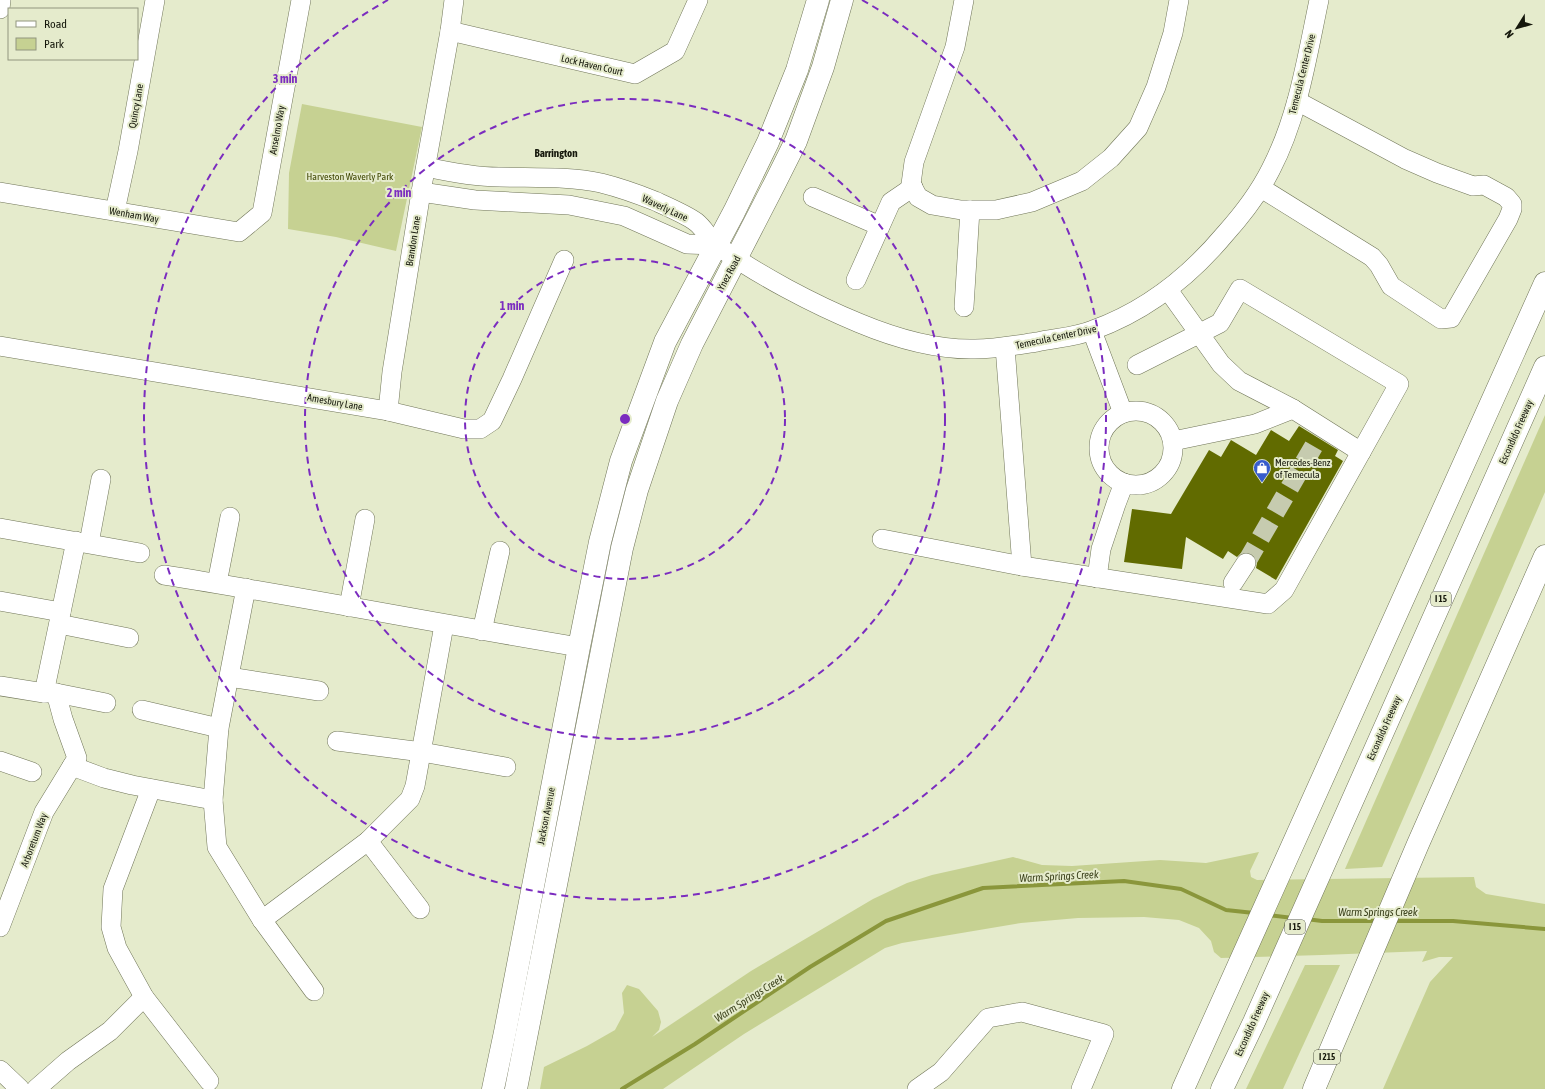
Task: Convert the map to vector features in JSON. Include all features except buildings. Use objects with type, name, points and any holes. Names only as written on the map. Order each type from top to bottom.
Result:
[{"type":"main road","points":[[715,245],[734,212],[768,142],[797,70],[818,0]]},
{"type":"main road","name":"Ynez Road","points":[[578,769],[622,548],[636,490],[667,401],[692,344],[796,140],[823,67],[842,0]]},
{"type":"main road","name":"Jackson Avenue","points":[[494,1086],[600,542],[621,461],[665,342],[715,245]]},
{"type":"main road","points":[[1183,1089],[1545,283]]},
{"type":"main road","name":"Escondido Freeway","points":[[1222,1089],[1254,1022],[1337,832],[1545,367]]},
{"type":"main road","points":[[1310,1089],[1340,1026],[1418,844],[1545,556]]},
{"type":"main road","points":[[516,1089],[578,769],[556,764]]},
{"type":"main road","name":"I 215","points":[[1314,1089],[1340,1026]]},
{"type":"street","points":[[0,9],[1,0]]},
{"type":"street","name":"Quincy Lane","points":[[115,211],[128,151],[155,0]]},
{"type":"street","name":"Anselmo Way","points":[[262,213],[301,0]]},
{"type":"street","name":"Brandon Lane","points":[[388,411],[392,372],[454,0]]},
{"type":"street","name":"Lock Haven Court","points":[[450,31],[635,74],[675,51],[698,0]]},
{"type":"street","points":[[964,0],[955,47],[914,162],[911,184],[918,197],[932,206],[970,210],[996,210],[1032,202],[1082,181],[1111,158],[1138,128],[1156,87],[1173,33],[1179,0]]},
{"type":"street","name":"Temecula Center Drive","points":[[715,245],[828,310],[862,324],[907,339],[931,345],[974,349],[1005,347],[1092,331],[1134,312],[1168,290],[1196,266],[1244,213],[1261,188],[1274,162],[1297,101],[1319,0]]},
{"type":"street","points":[[1261,188],[1372,257],[1379,265],[1391,286],[1441,319],[1451,318],[1510,214],[1512,209],[1510,200],[1484,185],[1473,186],[1437,173],[1405,158],[1297,101]]},
{"type":"street","name":"Waverly Lane","points":[[426,167],[496,178],[544,178],[603,184],[654,201],[695,222],[715,245]]},
{"type":"street","points":[[856,280],[891,202],[913,187]]},
{"type":"street","name":"Wenham Way","points":[[0,192],[239,232],[262,213]]},
{"type":"street","points":[[421,192],[475,200],[569,204],[624,216],[687,244],[715,245]]},
{"type":"street","points":[[813,196],[880,226]]},
{"type":"street","points":[[964,307],[970,210]]},
{"type":"street","name":"Amesbury Lane","points":[[0,346],[388,411],[464,429],[480,429],[492,421],[512,380],[564,260]]},
{"type":"street","points":[[882,539],[1022,566],[1268,604],[1284,590],[1399,384],[1240,289],[1220,323],[1137,364]]},
{"type":"street","points":[[1168,290],[1221,364],[1239,381],[1292,409],[1322,433],[1361,452]]},
{"type":"street","points":[[1092,331],[1123,413]]},
{"type":"street","points":[[1005,347],[1022,566]]},
{"type":"street","points":[[1173,441],[1255,424],[1292,409]]},
{"type":"street","points":[[1144,411],[1154,415],[1163,422],[1173,441],[1173,454],[1169,466],[1160,476],[1150,482],[1137,485],[1124,483],[1114,478],[1106,470],[1101,460],[1099,448],[1100,437],[1105,427],[1113,418],[1123,413],[1144,411]]},
{"type":"street","points":[[101,479],[60,618],[50,693],[63,719],[75,762],[104,778],[148,797],[213,800]]},
{"type":"street","points":[[1097,578],[1101,549],[1124,483]]},
{"type":"street","points":[[217,583],[230,517]]},
{"type":"street","points":[[350,607],[365,519]]},
{"type":"street","points":[[0,528],[82,542],[140,554]]},
{"type":"street","points":[[482,631],[500,551]]},
{"type":"street","points":[[1233,583],[1246,562]]},
{"type":"street","points":[[164,575],[246,588],[579,647]]},
{"type":"street","points":[[246,588],[219,728],[213,800],[217,847],[262,920],[314,991]]},
{"type":"street","points":[[0,601],[130,638]]},
{"type":"street","points":[[262,920],[368,841],[410,798],[415,786],[422,752],[444,624]]},
{"type":"street","points":[[228,677],[319,691]]},
{"type":"street","points":[[0,686],[106,703]]},
{"type":"street","points":[[142,710],[219,728]]},
{"type":"street","points":[[337,741],[422,752],[506,767]]},
{"type":"street","points":[[0,761],[32,772]]},
{"type":"street","name":"Arboretum Way","points":[[0,927],[44,812],[75,762]]},
{"type":"street","points":[[148,797],[113,889],[111,927],[117,948],[144,997],[209,1081]]},
{"type":"street","points":[[368,841],[420,909]]},
{"type":"street","points":[[36,1089],[68,1061],[110,1031],[144,997]]},
{"type":"street","points":[[917,1089],[941,1072],[988,1018],[1022,1012],[1104,1034],[1081,1089]]},
{"type":"street","points":[[0,1070],[20,1089]]},
{"type":"street","points":[[0,1084],[6,1089]]},
{"type":"green space","name":"Harveston Waverly Park","points":[[302,104],[422,127],[396,251],[336,237],[288,229],[289,173]]},
{"type":"green space","points":[[1545,415],[1545,492],[1382,867],[1345,869]]},
{"type":"green space","points":[[1259,852],[1250,871],[1251,877],[1257,880],[1474,877],[1476,887],[1486,894],[1545,904],[1545,1089],[1383,1089],[1430,982],[1453,957],[1439,957],[1422,962],[1427,951],[1221,958],[1214,952],[1211,941],[1199,928],[1179,920],[1144,917],[1078,918],[1021,923],[902,943],[885,948],[744,1034],[663,1089],[540,1089],[544,1067],[587,1046],[615,1030],[624,1013],[622,993],[627,985],[639,989],[658,1011],[661,1022],[659,1030],[652,1037],[751,971],[873,899],[907,883],[932,875],[1013,857],[1042,865],[1072,866],[1160,860],[1206,863]]},
{"type":"green space","points":[[1305,965],[1340,965],[1283,1089],[1246,1089]]},
{"type":"waterway","name":"Warm Springs Creek","points":[[622,1089],[695,1044],[810,967],[886,921],[983,888],[1124,881],[1181,889],[1226,910],[1254,913]]},
{"type":"waterway","name":"Warm Springs Creek","points":[[1268,915],[1293,918]]},
{"type":"waterway","name":"Warm Springs Creek","points":[[1306,919],[1322,921],[1377,921]]},
{"type":"waterway","name":"Warm Springs Creek","points":[[1392,921],[1453,921],[1545,929]]},
{"type":"tunnel","points":[[1246,563],[1319,437]]},
{"type":"place","name":"Mercedes-Benz of Temecula","points":[[1262,483]]},
{"type":"district","name":"Barrington","points":[[556,153]]}]
